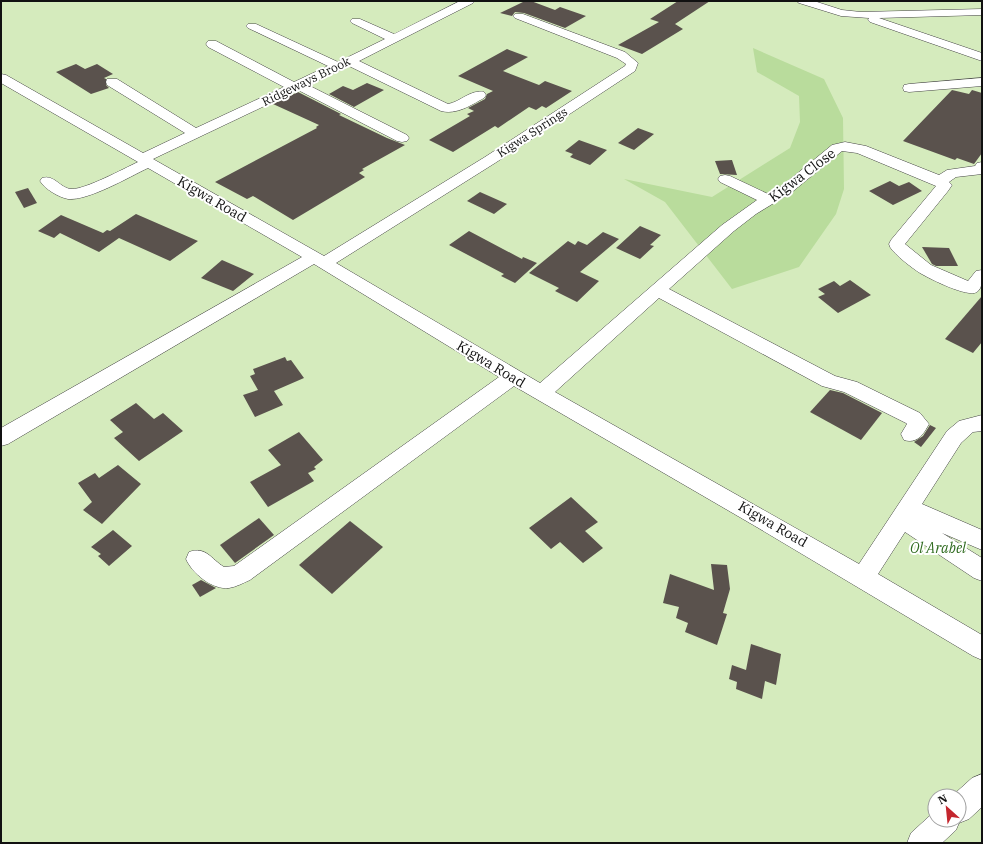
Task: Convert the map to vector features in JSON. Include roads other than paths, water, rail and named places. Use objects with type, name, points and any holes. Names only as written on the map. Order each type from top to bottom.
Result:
[{"type":"street","name":"Ridgeways Brook","points":[[46,181],[68,194],[94,187],[196,134],[343,64],[469,1]]},
{"type":"street","points":[[803,1],[841,12],[861,15],[982,12]]},
{"type":"street","points":[[861,15],[982,57]]},
{"type":"street","name":"Kigwa Springs","points":[[319,260],[490,160],[631,68],[632,63],[621,55],[520,16]]},
{"type":"street","points":[[356,21],[393,38]]},
{"type":"street","points":[[252,26],[446,108],[459,106],[479,95]]},
{"type":"street","points":[[212,44],[402,138]]},
{"type":"street","name":"Kigwa Road","points":[[1,78],[319,260],[512,377],[763,518],[982,648]]},
{"type":"street","points":[[112,82],[196,134]]},
{"type":"street","points":[[909,88],[982,82]]},
{"type":"street","name":"Kigwa Close","points":[[541,393],[728,228],[767,200],[787,189],[836,148],[841,146],[861,149],[940,181]]},
{"type":"street","points":[[982,166],[980,170],[952,173],[940,181],[944,185],[943,188],[897,244],[898,247],[925,269],[966,287],[972,288],[982,276]]},
{"type":"street","points":[[725,179],[767,200]]},
{"type":"street","points":[[1,438],[319,260]]},
{"type":"street","points":[[657,290],[829,381],[850,387],[913,418],[918,424],[911,434]]},
{"type":"street","points":[[197,559],[222,579],[234,577],[242,573],[512,377]]},
{"type":"street","points":[[863,578],[954,437],[962,428],[972,424],[982,423]]},
{"type":"street","points":[[904,513],[982,540]]},
{"type":"street","points":[[904,513],[982,571]]},
{"type":"street","points":[[967,802],[982,788]]},
{"type":"street","points":[[921,843],[937,828]]},
{"type":"park label","name":"Ol Arabel","points":[[938,548]]}]
